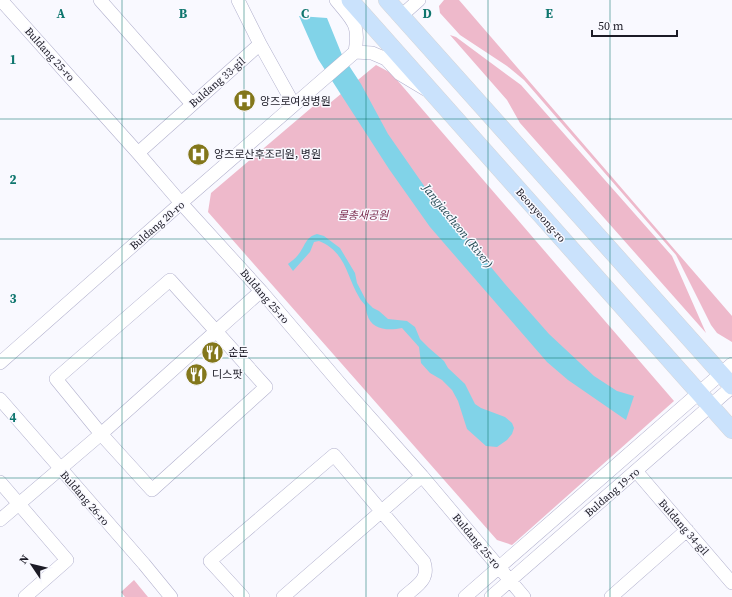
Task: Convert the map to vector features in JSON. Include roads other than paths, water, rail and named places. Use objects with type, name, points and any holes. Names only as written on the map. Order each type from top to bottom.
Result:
[{"type":"main road","name":"Beonyeong-ro","points":[[350,0],[732,430]]},
{"type":"main road","points":[[387,0],[729,378]]},
{"type":"street","name":"Buldang 25-ro","points":[[1,0],[261,291],[342,386],[422,476],[524,597]]},
{"type":"street","points":[[100,0],[192,104]]},
{"type":"street","points":[[238,0],[260,44],[294,105]]},
{"type":"street","points":[[336,0],[352,19],[357,28],[355,52],[372,53],[386,59],[400,74],[432,93]]},
{"type":"street","points":[[401,16],[419,0]]},
{"type":"street","name":"Buldang 33-gil","points":[[138,153],[260,44]]},
{"type":"street","name":"Buldang 20-ro","points":[[0,363],[355,52]]},
{"type":"street","points":[[170,280],[215,331],[266,387],[152,490],[101,434],[56,379],[170,280]]},
{"type":"street","points":[[0,520],[101,434],[261,291]]},
{"type":"street","points":[[705,399],[729,378]]},
{"type":"street","name":"Buldang 26-ro","points":[[0,399],[144,564],[170,597]]},
{"type":"street","name":"Buldang 19-ro","points":[[491,597],[636,471],[705,399]]},
{"type":"street","name":"Buldang 19-ro","points":[[465,597],[499,567],[705,399]]},
{"type":"street","points":[[242,597],[210,561],[334,455],[424,562],[427,570],[425,579],[404,597]]},
{"type":"street","name":"Buldang 34-gil","points":[[636,471],[732,583]]},
{"type":"street","points":[[283,597],[383,512],[422,476]]},
{"type":"street","points":[[0,482],[67,560],[25,597]]},
{"type":"street","points":[[611,597],[687,530]]},
{"type":"water","points":[[299,16],[327,18],[342,55],[361,84],[388,134],[427,190],[505,284],[549,334],[594,376],[617,391],[634,396],[626,420],[568,380],[547,362],[430,227],[389,169],[318,59]]},
{"type":"water","points":[[317,234],[324,236],[340,248],[355,273],[357,283],[367,302],[373,308],[388,319],[407,321],[415,327],[420,339],[444,361],[448,368],[465,384],[475,404],[481,408],[505,417],[512,423],[514,428],[512,434],[507,440],[497,447],[486,446],[467,429],[458,401],[452,390],[442,380],[430,373],[421,363],[419,347],[402,328],[381,328],[372,323],[369,319],[365,305],[359,298],[344,265],[335,251],[319,241],[314,242],[310,252],[293,271],[288,264],[296,258],[310,237]]},
{"type":"place","name":"앙즈로여성병원","points":[[245,101]]},
{"type":"place","name":"앙즈로산후조리원, 병원","points":[[198,154]]},
{"type":"place","name":"순돈","points":[[212,352]]},
{"type":"place","name":"디스팟","points":[[197,374]]},
{"type":"park label","name":"물총새공원","points":[[363,215]]},
{"type":"water label","name":"Jangjaecheon (River)","points":[[458,226]]}]
